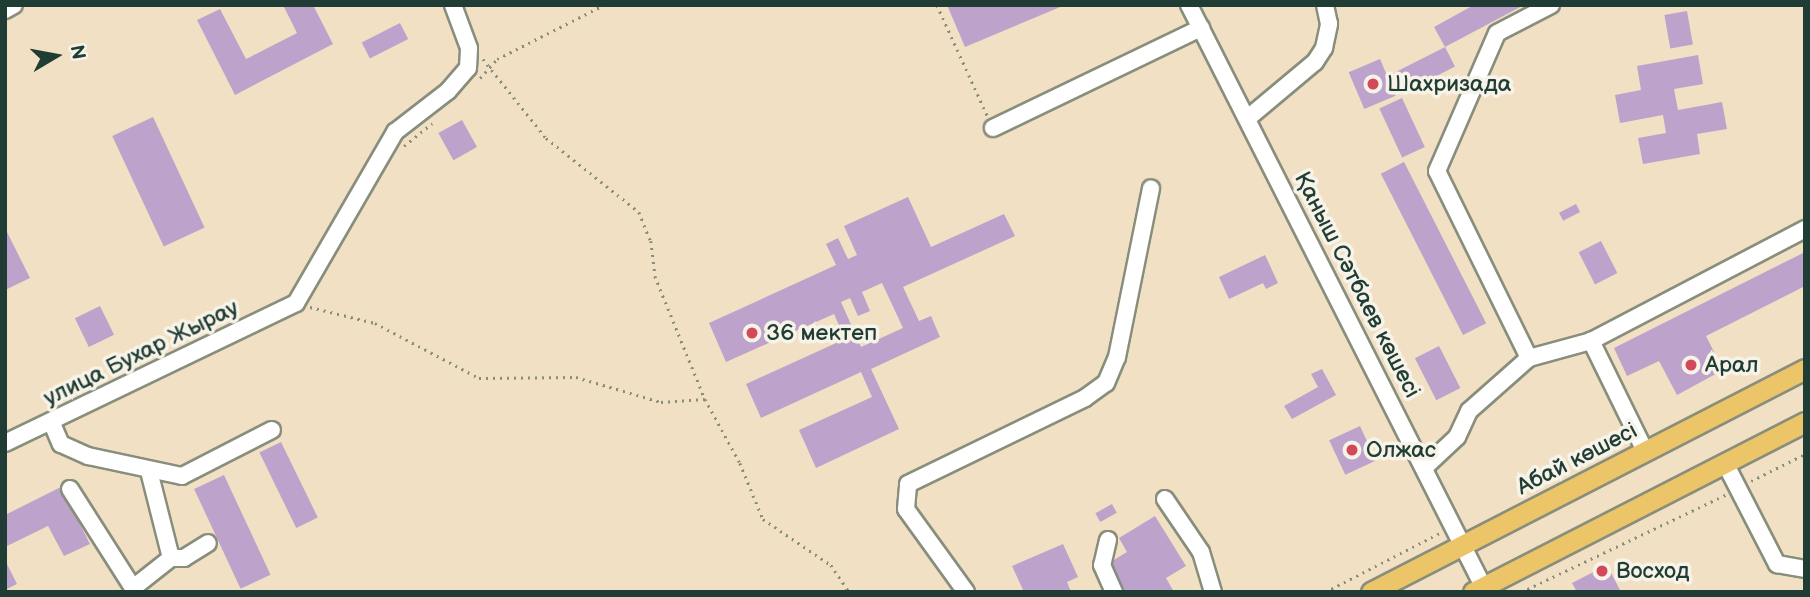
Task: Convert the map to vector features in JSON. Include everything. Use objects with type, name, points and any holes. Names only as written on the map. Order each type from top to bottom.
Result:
[{"type":"main road","name":"Абай көшесі","points":[[1371,592],[1805,369]]},
{"type":"main road","points":[[1478,589],[1805,422]]},
{"type":"street","points":[[5,10],[14,5]]},
{"type":"street","points":[[296,303],[395,132],[448,91],[468,68],[469,48],[453,5]]},
{"type":"street","name":"Қаныш Сәтбаев көшесі","points":[[1189,5],[1464,544],[1478,589]]},
{"type":"street","points":[[1248,118],[1324,48],[1329,24],[1325,5]]},
{"type":"street","points":[[1530,358],[1437,172],[1497,33],[1551,5]]},
{"type":"street","points":[[993,128],[1201,28]]},
{"type":"street","points":[[965,592],[906,509],[908,484],[1085,398],[1106,383],[1117,357],[1151,188]]},
{"type":"street","points":[[1424,467],[1457,437],[1469,411],[1530,358],[1591,341],[1805,229]]},
{"type":"street","name":"улица Бухар Жырау","points":[[5,443],[296,303]]},
{"type":"street","points":[[1591,341],[1645,451]]},
{"type":"street","points":[[51,421],[64,445],[149,471],[182,476],[272,430]]},
{"type":"street","points":[[1725,463],[1777,564],[1804,571]]},
{"type":"street","points":[[149,471],[171,558]]},
{"type":"street","points":[[70,489],[134,590],[171,558],[184,558],[208,543]]},
{"type":"street","points":[[1165,499],[1201,552],[1213,592]]},
{"type":"street","points":[[1108,540],[1102,565],[1114,592]]},
{"type":"path","points":[[474,84],[491,66],[604,5]]},
{"type":"path","points":[[937,5],[993,128]]},
{"type":"path","points":[[469,48],[491,66],[546,138],[639,212],[651,241],[655,276],[705,399],[740,463],[764,519],[831,565],[849,592]]},
{"type":"path","points":[[397,157],[436,120]]},
{"type":"path","points":[[296,303],[375,323],[478,378],[576,377],[661,402],[705,399]]},
{"type":"path","points":[[1521,592],[1805,454]]},
{"type":"path","points":[[1325,592],[1455,526]]},
{"type":"building","points":[[283,5],[313,5],[333,44],[235,95],[197,20],[220,9],[246,59],[297,33]]},
{"type":"building","points":[[947,5],[1065,5],[965,47]]},
{"type":"building","points":[[1474,5],[1524,5],[1445,47],[1434,27]]},
{"type":"building","points":[[1687,11],[1693,44],[1670,48],[1664,15]]},
{"type":"building","points":[[400,23],[408,39],[370,59],[362,43]]},
{"type":"building","points":[[1445,47],[1455,67],[1399,95],[1389,76]]},
{"type":"building","points":[[1698,55],[1703,84],[1674,89],[1678,110],[1722,102],[1727,129],[1697,134],[1700,154],[1643,164],[1638,138],[1666,133],[1663,115],[1620,123],[1615,95],[1641,90],[1637,66]]},
{"type":"building","name":"Шахризада","points":[[1380,59],[1396,96],[1364,109],[1349,72]]},
{"type":"building","points":[[1402,98],[1425,147],[1402,158],[1379,109]]},
{"type":"building","points":[[153,117],[205,228],[164,247],[112,136]]},
{"type":"building","points":[[462,120],[477,147],[453,160],[438,133]]},
{"type":"building","points":[[1404,162],[1486,323],[1463,335],[1381,174]]},
{"type":"building","name":"36 мектеп","points":[[908,197],[931,247],[1004,214],[1015,236],[903,287],[919,321],[931,316],[940,337],[871,369],[899,429],[816,468],[799,430],[872,397],[861,372],[761,418],[746,384],[845,339],[834,314],[726,362],[709,323],[836,265],[826,244],[838,238],[848,259],[857,255],[844,226]],"holes":[[[882,283],[903,328],[861,347],[841,302],[850,298],[858,316],[870,311],[862,292]]]},
{"type":"building","points":[[1576,204],[1580,212],[1563,221],[1559,213]]},
{"type":"building","points":[[5,228],[30,278],[5,290]]},
{"type":"building","points":[[1601,241],[1617,273],[1595,284],[1579,252]]},
{"type":"building","points":[[1805,252],[1805,286],[1706,336],[1723,370],[1677,395],[1659,361],[1627,376],[1614,348]]},
{"type":"building","points":[[1265,255],[1278,283],[1266,289],[1263,283],[1229,299],[1219,277]]},
{"type":"building","points":[[100,306],[114,335],[89,347],[75,318]]},
{"type":"building","points":[[1439,346],[1460,388],[1436,400],[1415,358]]},
{"type":"building","points":[[1322,369],[1336,395],[1292,419],[1284,406],[1318,387],[1311,374]]},
{"type":"building","name":"Олжас","points":[[1360,426],[1376,460],[1345,475],[1329,440]]},
{"type":"building","points":[[281,442],[318,517],[296,528],[259,453]]},
{"type":"building","points":[[224,475],[270,575],[241,589],[194,489]]},
{"type":"building","points":[[61,487],[90,544],[64,556],[48,526],[5,547],[5,515]]},
{"type":"building","points":[[1112,504],[1117,513],[1100,522],[1095,513]]},
{"type":"building","points":[[1155,516],[1186,566],[1166,578],[1174,592],[1120,592],[1104,566],[1127,552],[1119,538]]},
{"type":"building","points":[[1063,544],[1078,577],[1067,582],[1071,592],[1024,592],[1012,566]]},
{"type":"building","points":[[5,560],[17,584],[5,590]]},
{"type":"building","points":[[1607,565],[1621,592],[1577,592],[1572,583]]},
{"type":"place","name":"Шахризада","points":[[1373,84]]},
{"type":"place","name":"36 мектеп","points":[[752,333]]},
{"type":"place","name":"Арал","points":[[1691,365]]},
{"type":"place","name":"Олжас","points":[[1352,450]]},
{"type":"place","name":"Восход","points":[[1602,571]]}]
